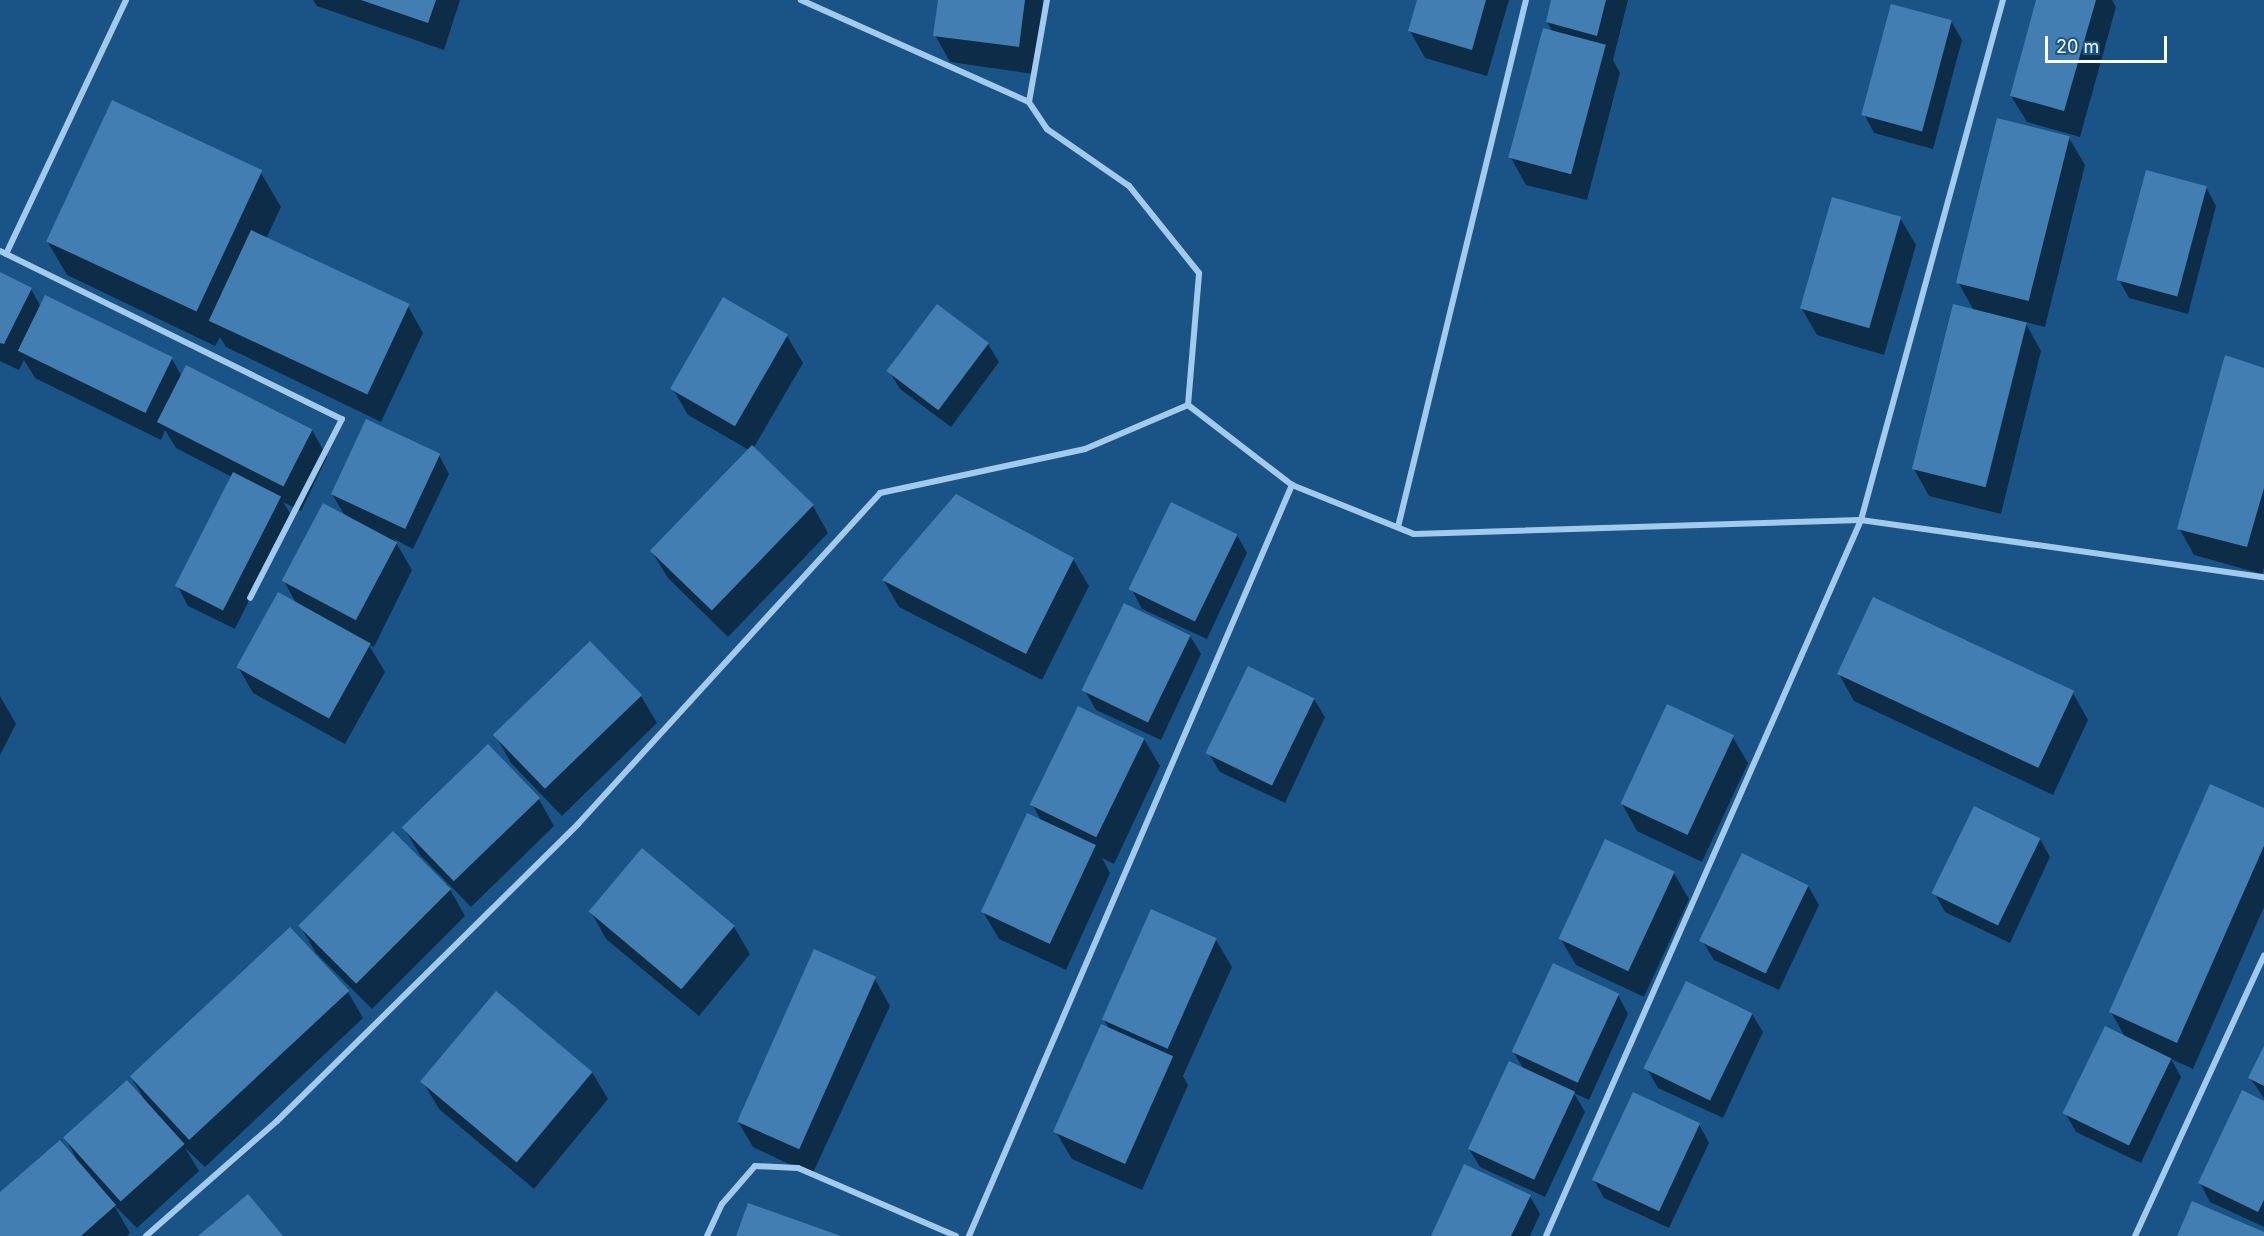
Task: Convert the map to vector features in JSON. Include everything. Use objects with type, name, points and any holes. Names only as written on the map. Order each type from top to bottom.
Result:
[{"type":"street","points":[[126,0],[3,252],[342,419],[250,598]]},
{"type":"street","points":[[801,0],[1029,102],[1047,129],[1129,186],[1199,273],[1188,405]]},
{"type":"street","points":[[1029,102],[1047,0]]},
{"type":"street","points":[[1398,527],[1526,0]]},
{"type":"street","points":[[1546,1236],[1861,520],[2003,0]]},
{"type":"street","points":[[1188,405],[1292,485],[1414,534],[1861,520],[2264,577]]},
{"type":"street","points":[[146,1236],[278,1122],[578,824],[880,493],[1084,449],[1188,405]]},
{"type":"street","points":[[969,1236],[1292,485]]},
{"type":"street","points":[[2135,1236],[2264,955]]},
{"type":"street","points":[[706,1236],[722,1204],[755,1166],[798,1168],[957,1236]]},
{"type":"building","points":[[361,0],[436,0],[428,23]]},
{"type":"building","points":[[938,0],[1025,0],[1019,47],[933,36]]},
{"type":"building","points":[[1417,0],[1486,0],[1472,50],[1408,31]]},
{"type":"building","points":[[1551,0],[1606,0],[1597,36],[1546,22]]},
{"type":"building","points":[[2036,0],[2096,0],[2064,111],[2010,96]]},
{"type":"building","points":[[1891,4],[1952,20],[1922,131],[1861,115]]},
{"type":"building","points":[[1543,28],[1606,45],[1571,174],[1508,157]]},
{"type":"building","points":[[112,100],[262,170],[197,312],[46,241]]},
{"type":"building","points":[[1997,118],[2070,136],[2029,301],[1956,283]]},
{"type":"building","points":[[2146,170],[2207,186],[2177,296],[2116,280]]},
{"type":"building","points":[[1832,197],[1901,217],[1869,328],[1800,309]]},
{"type":"building","points":[[251,230],[410,304],[367,395],[209,321]]},
{"type":"building","points":[[0,272],[32,288],[4,344],[0,343]]},
{"type":"building","points":[[45,295],[173,357],[145,413],[18,351]]},
{"type":"building","points":[[723,297],[788,334],[735,426],[670,389]]},
{"type":"building","points":[[937,304],[989,343],[938,410],[886,371]]},
{"type":"building","points":[[1953,304],[2027,322],[1986,487],[1912,469]]},
{"type":"building","points":[[2225,355],[2264,368],[2264,488],[2247,547],[2177,529]]},
{"type":"building","points":[[186,365],[313,429],[283,486],[157,422]]},
{"type":"building","points":[[366,419],[440,454],[405,529],[331,494]]},
{"type":"building","points":[[752,445],[814,505],[712,610],[650,551]]},
{"type":"building","points":[[233,472],[281,497],[223,611],[175,586]]},
{"type":"building","points":[[956,494],[1074,558],[1026,654],[882,580]]},
{"type":"building","points":[[1171,502],[1238,534],[1195,622],[1128,589]]},
{"type":"building","points":[[323,503],[397,542],[356,620],[282,581]]},
{"type":"building","points":[[278,592],[371,643],[329,719],[236,667]]},
{"type":"building","points":[[1873,597],[2074,691],[2038,768],[1837,674]]},
{"type":"building","points":[[1124,603],[1191,635],[1148,723],[1081,690]]},
{"type":"building","points":[[590,641],[642,695],[545,789],[493,735]]},
{"type":"building","points":[[1248,666],[1315,698],[1272,786],[1205,753]]},
{"type":"building","points":[[1667,704],[1734,735],[1688,835],[1621,804]]},
{"type":"building","points":[[1078,706],[1145,738],[1096,837],[1030,805]]},
{"type":"building","points":[[488,744],[540,798],[454,881],[402,827]]},
{"type":"building","points":[[2210,784],[2264,808],[2264,846],[2177,1043],[2109,1012]]},
{"type":"building","points":[[1974,806],[2041,838],[1998,926],[1931,893]]},
{"type":"building","points":[[1027,813],[1096,845],[1050,944],[981,912]]},
{"type":"building","points":[[393,831],[451,889],[356,984],[298,926]]},
{"type":"building","points":[[1605,839],[1675,872],[1628,971],[1559,939]]},
{"type":"building","points":[[642,848],[735,926],[681,989],[589,912]]},
{"type":"building","points":[[1742,853],[1809,885],[1766,974],[1699,941]]},
{"type":"building","points":[[1151,909],[1217,938],[1168,1049],[1102,1020]]},
{"type":"building","points":[[290,927],[349,991],[189,1140],[130,1076]]},
{"type":"building","points":[[814,949],[876,977],[799,1149],[737,1122]]},
{"type":"building","points":[[1553,963],[1619,994],[1578,1083],[1512,1052]]},
{"type":"building","points":[[1686,981],[1753,1013],[1710,1101],[1643,1068]]},
{"type":"building","points":[[496,991],[593,1072],[517,1162],[420,1081]]},
{"type":"building","points":[[1101,1024],[1173,1056],[1125,1164],[1053,1132]]},
{"type":"building","points":[[2105,1026],[2172,1058],[2129,1146],[2062,1113]]},
{"type":"building","points":[[2264,1046],[2264,1086],[2248,1078]]},
{"type":"building","points":[[1509,1061],[1575,1092],[1534,1180],[1468,1149]]},
{"type":"building","points":[[127,1080],[185,1144],[121,1201],[63,1138]]},
{"type":"building","points":[[2242,1090],[2264,1101],[2264,1200],[2258,1212],[2198,1183]]},
{"type":"building","points":[[1633,1092],[1700,1123],[1659,1211],[1592,1180]]},
{"type":"building","points":[[60,1140],[116,1205],[81,1236],[0,1236],[0,1192]]},
{"type":"building","points":[[1464,1164],[1531,1195],[1511,1236],[1431,1236]]},
{"type":"building","points":[[248,1194],[283,1236],[198,1236]]},
{"type":"building","points":[[2192,1201],[2264,1232],[2264,1236],[2177,1236]]},
{"type":"building","points":[[748,1203],[841,1236],[736,1236]]}]
